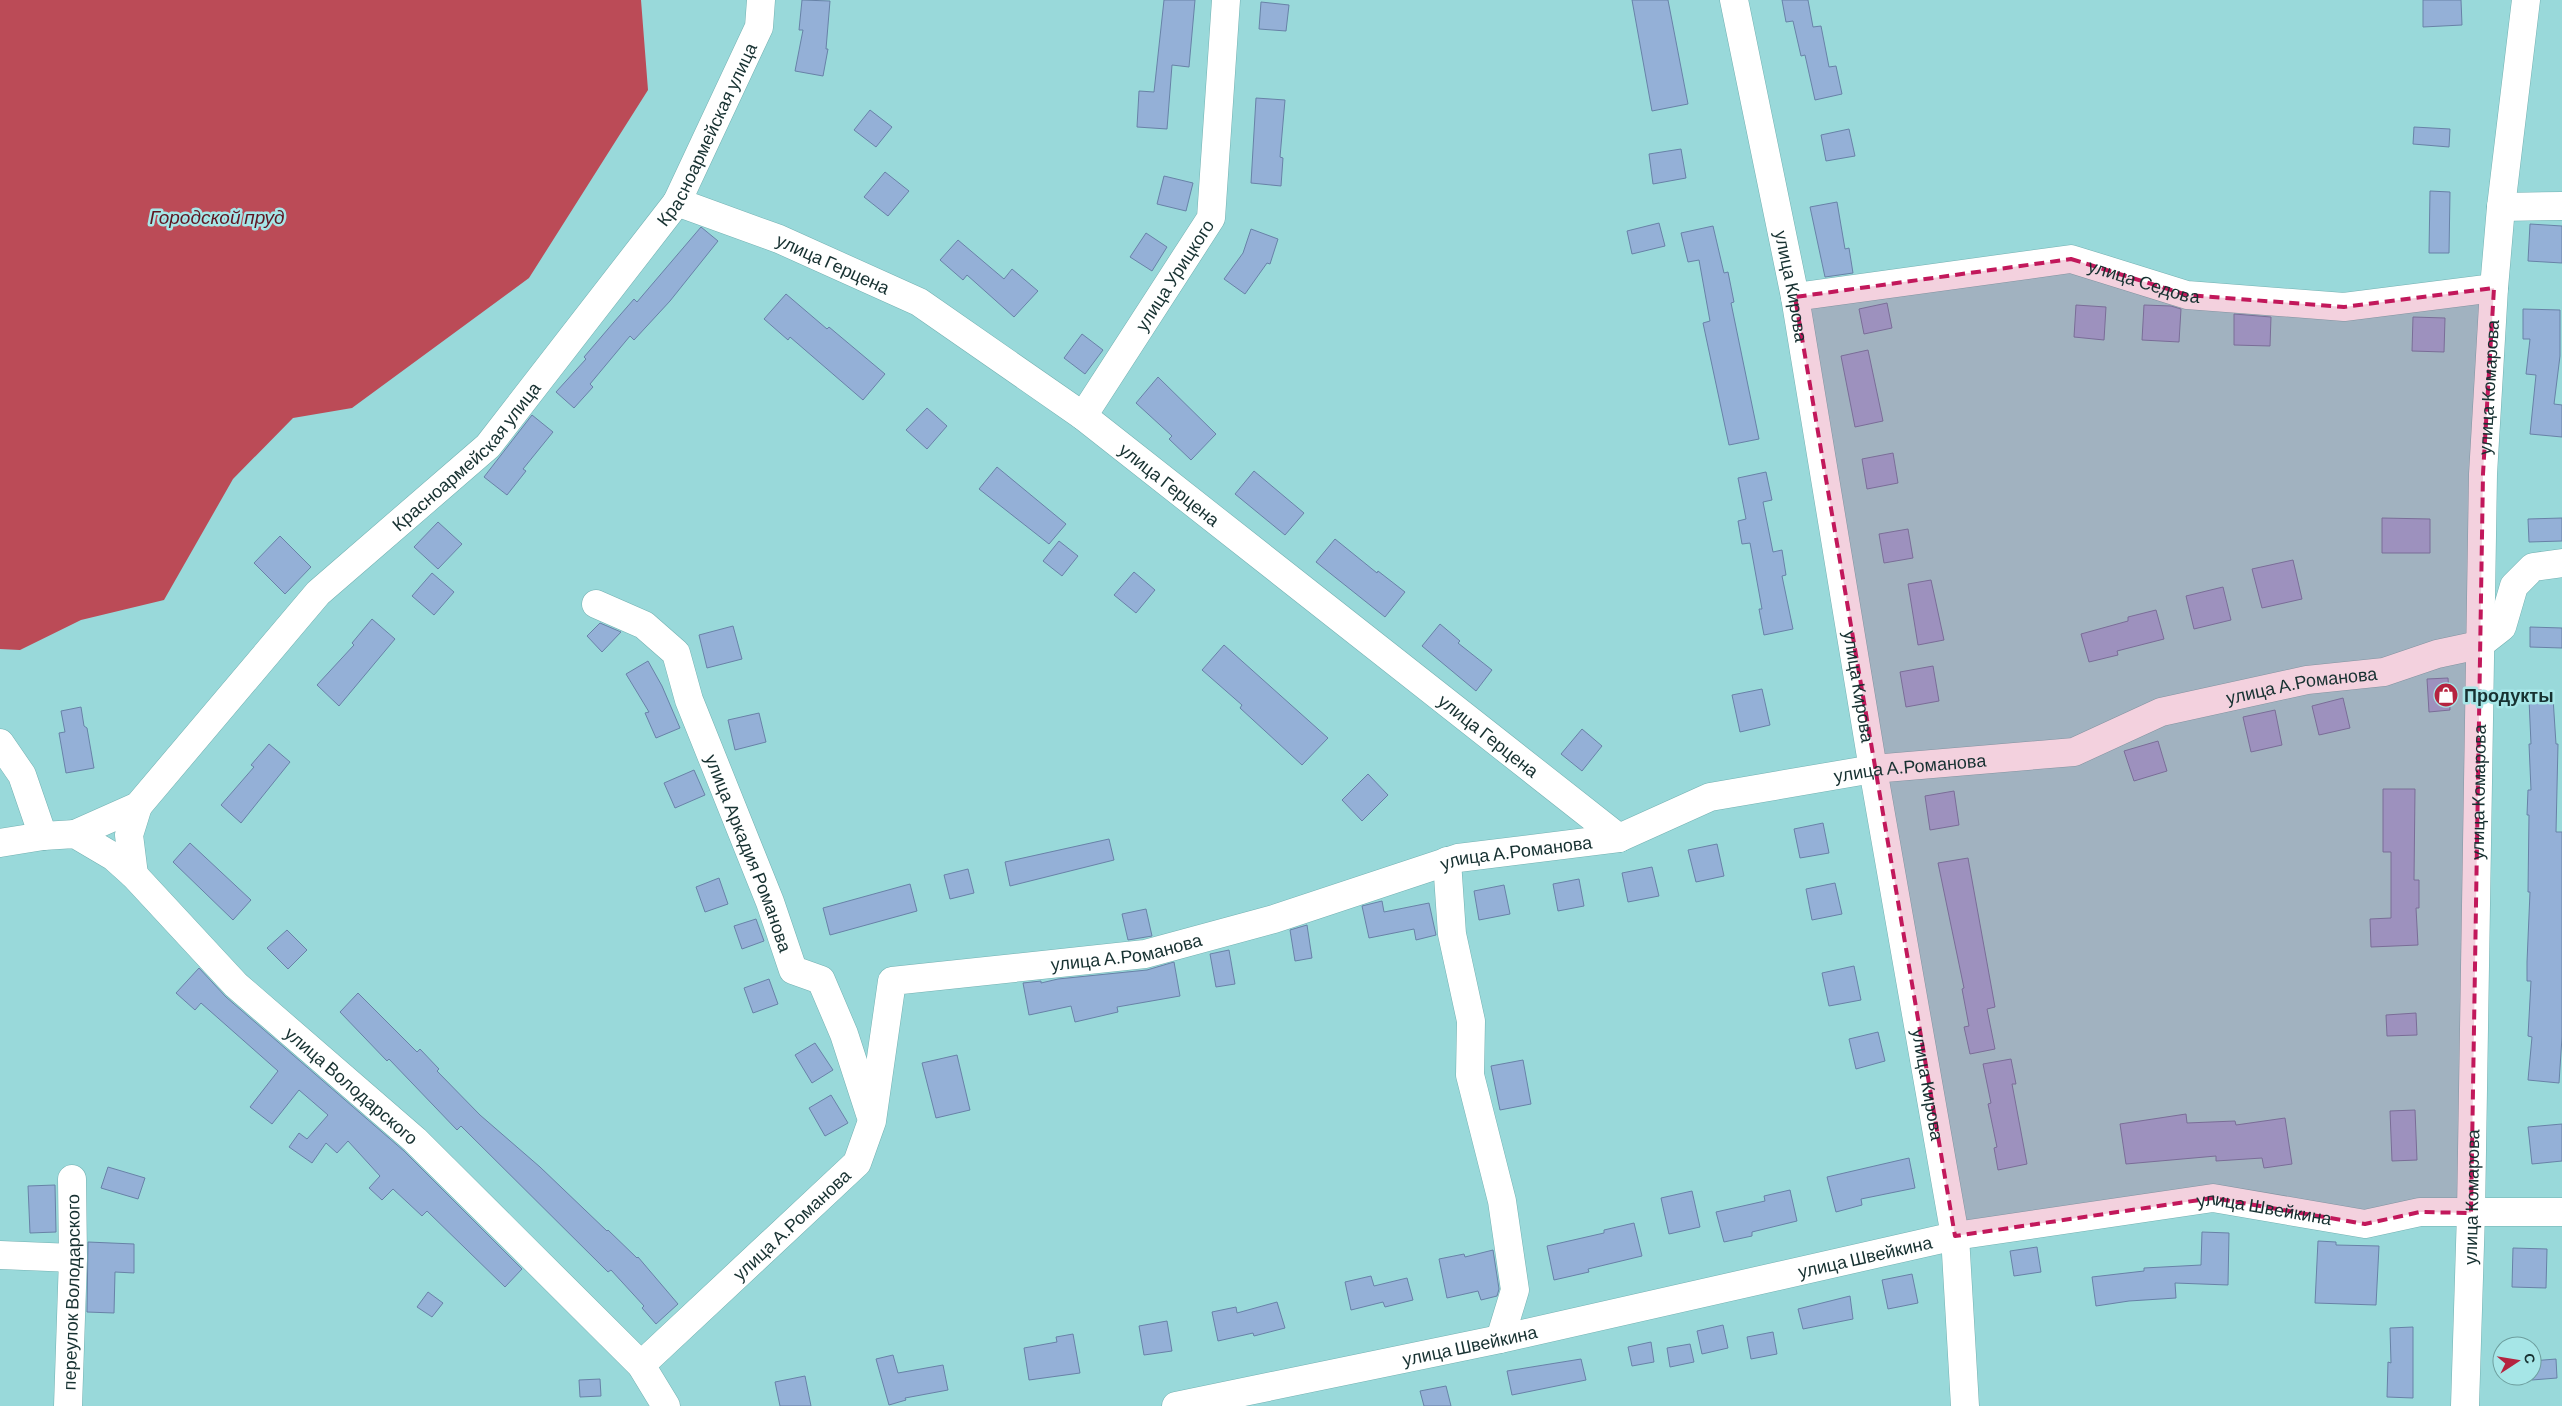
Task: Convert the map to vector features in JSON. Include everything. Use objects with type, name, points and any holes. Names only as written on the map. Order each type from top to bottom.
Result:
[{"type":"street","name":"Красноармейская улица","points":[[75,834],[138,806],[318,593],[488,446],[677,202],[759,26],[761,0]]},
{"type":"street","name":"улица Урицкого","points":[[1083,416],[1210,218],[1226,0]]},
{"type":"street","name":"улица Кирова","points":[[1734,0],[1795,297],[1873,769],[1955,1236],[1966,1406]]},
{"type":"street","name":"улица Комарова","points":[[2465,1406],[2471,1213],[2483,474],[2494,288],[2501,207],[2526,0]]},
{"type":"street","name":"улица Герцена","points":[[677,202],[779,239],[920,302],[1083,416],[1619,838]]},
{"type":"street","points":[[2501,207],[2562,206]]},
{"type":"street","name":"улица Седова","points":[[1795,297],[2071,259],[2187,295],[2344,307],[2494,288]]},
{"type":"street","name":"улица А.Романова","points":[[641,1365],[857,1162],[872,1120],[892,981],[1145,954],[1274,919],[1458,858],[1619,838],[1710,797],[1873,769],[2074,752],[2161,712],[2306,680],[2384,672],[2437,654],[2479,645],[2502,627],[2514,586],[2533,567],[2562,563]]},
{"type":"street","name":"улица Аркадия Романова","points":[[596,604],[644,625],[676,653],[689,700],[770,902],[792,970],[822,980],[844,1034],[872,1120]]},
{"type":"street","points":[[0,742],[22,775],[43,836]]},
{"type":"street","points":[[134,875],[129,835],[138,806]]},
{"type":"street","points":[[0,844],[43,836],[75,834]]},
{"type":"street","name":"улица Володарского","points":[[75,834],[114,857],[134,875],[236,985],[415,1140],[641,1365],[666,1406]]},
{"type":"street","points":[[1447,861],[1452,934],[1471,1022],[1470,1075],[1502,1201],[1514,1274],[1515,1290],[1500,1339]]},
{"type":"street","name":"переулок Володарского","points":[[68,1406],[72,1179]]},
{"type":"street","name":"улица Швейкина","points":[[1191,1404],[1500,1339],[1955,1236],[2213,1198],[2365,1224],[2420,1212],[2562,1212]]},
{"type":"street","points":[[0,1255],[72,1258]]},
{"type":"highlighted area","points":[[2071,259],[2187,295],[2344,307],[2494,288],[2483,474],[2471,1213],[2420,1212],[2365,1224],[2213,1198],[1955,1236],[1795,297]]},
{"type":"water","name":"Городской пруд","points":[[0,0],[641,0],[648,90],[529,278],[352,408],[293,418],[233,479],[164,600],[81,620],[20,650],[0,649]]},
{"type":"building","points":[[802,0],[830,1],[826,49],[828,49],[823,76],[795,71],[803,30],[799,30]]},
{"type":"building","points":[[1164,0],[1195,0],[1189,67],[1172,65],[1167,129],[1137,127],[1139,91],[1154,92]]},
{"type":"building","points":[[1632,0],[1668,0],[1688,104],[1652,111]]},
{"type":"building","points":[[1782,0],[1808,0],[1813,27],[1821,26],[1829,67],[1836,66],[1842,94],[1815,100],[1805,55],[1801,56],[1793,21],[1786,22]]},
{"type":"building","points":[[2423,0],[2461,0],[2462,25],[2423,27]]},
{"type":"building","points":[[1261,2],[1289,5],[1286,31],[1259,29]]},
{"type":"building","points":[[1256,98],[1285,100],[1280,157],[1283,158],[1281,186],[1251,183]]},
{"type":"building","points":[[870,110],[892,127],[876,147],[854,130]]},
{"type":"building","points":[[2414,127],[2450,129],[2449,147],[2413,144]]},
{"type":"building","points":[[1849,129],[1855,156],[1826,161],[1821,135]]},
{"type":"building","points":[[1681,149],[1686,178],[1653,184],[1649,154]]},
{"type":"building","points":[[885,172],[909,191],[888,216],[864,197]]},
{"type":"building","points":[[1164,176],[1193,183],[1186,211],[1157,204]]},
{"type":"building","points":[[2430,191],[2450,192],[2449,253],[2429,253]]},
{"type":"building","points":[[1837,202],[1845,249],[1849,248],[1853,273],[1825,277],[1810,207]]},
{"type":"building","points":[[1659,223],[1665,246],[1632,254],[1627,231]]},
{"type":"building","points":[[2530,224],[2562,226],[2562,263],[2528,261]]},
{"type":"building","points":[[1713,226],[1724,273],[1728,272],[1734,302],[1731,303],[1759,439],[1729,445],[1703,323],[1710,321],[1699,260],[1688,262],[1681,233]]},
{"type":"building","points":[[701,227],[718,241],[670,301],[634,340],[630,336],[590,384],[593,387],[574,408],[556,392],[586,359],[584,357],[634,299],[637,302]]},
{"type":"building","points":[[1251,229],[1278,239],[1270,264],[1267,263],[1245,294],[1224,279],[1243,253]]},
{"type":"building","points":[[1146,233],[1167,247],[1152,271],[1130,257]]},
{"type":"building","points":[[958,240],[1004,279],[1012,269],[1038,291],[1014,317],[967,275],[963,280],[940,260]]},
{"type":"building","points":[[786,294],[885,374],[863,400],[790,337],[788,340],[764,319]]},
{"type":"building","points":[[1887,303],[1892,328],[1864,334],[1859,309]]},
{"type":"building","points":[[2076,305],[2106,307],[2104,340],[2074,337]]},
{"type":"building","points":[[2144,305],[2171,306],[2181,309],[2179,342],[2142,340]]},
{"type":"building","points":[[2523,309],[2560,310],[2560,356],[2554,404],[2562,405],[2562,437],[2530,434],[2536,375],[2526,374],[2530,339],[2523,339]]},
{"type":"building","points":[[2234,314],[2271,317],[2270,346],[2234,345]]},
{"type":"building","points":[[2413,317],[2445,318],[2444,352],[2412,351]]},
{"type":"building","points":[[1082,334],[1103,350],[1085,374],[1064,358]]},
{"type":"building","points":[[1868,350],[1883,421],[1855,427],[1841,356]]},
{"type":"building","points":[[1158,377],[1216,434],[1191,460],[1169,439],[1172,436],[1136,403]]},
{"type":"building","points":[[927,408],[947,426],[927,449],[906,430]]},
{"type":"building","points":[[532,415],[553,432],[523,469],[526,471],[507,495],[484,477]]},
{"type":"building","points":[[1893,453],[1898,483],[1867,489],[1862,459]]},
{"type":"building","points":[[997,467],[1066,524],[1049,544],[979,489]]},
{"type":"building","points":[[1254,471],[1304,513],[1285,535],[1235,494]]},
{"type":"building","points":[[1766,472],[1772,500],[1763,502],[1773,552],[1782,550],[1786,575],[1782,576],[1793,629],[1764,635],[1759,609],[1762,609],[1750,543],[1742,544],[1738,521],[1746,519],[1738,478]]},
{"type":"building","points":[[2382,518],[2430,519],[2430,553],[2382,553]]},
{"type":"building","points":[[2562,518],[2562,541],[2529,542],[2528,519]]},
{"type":"building","points":[[438,522],[462,544],[438,569],[414,547]]},
{"type":"building","points":[[1908,529],[1913,558],[1884,563],[1879,534]]},
{"type":"building","points":[[280,536],[311,567],[285,594],[254,563]]},
{"type":"building","points":[[1335,539],[1377,573],[1378,571],[1405,592],[1385,617],[1316,562]]},
{"type":"building","points":[[1059,541],[1078,556],[1062,576],[1043,561]]},
{"type":"building","points":[[2293,560],[2302,599],[2262,608],[2252,569]]},
{"type":"building","points":[[1134,572],[1155,590],[1136,613],[1114,595]]},
{"type":"building","points":[[432,573],[454,592],[434,615],[412,596]]},
{"type":"building","points":[[1931,580],[1944,640],[1918,645],[1908,584]]},
{"type":"building","points":[[2223,587],[2231,620],[2194,629],[2186,596]]},
{"type":"building","points":[[2156,610],[2164,639],[2117,651],[2118,655],[2089,662],[2081,634],[2128,621],[2128,617]]},
{"type":"building","points":[[372,619],[395,639],[339,706],[317,685],[354,645],[352,643]]},
{"type":"building","points":[[600,623],[621,632],[602,652],[587,636]]},
{"type":"building","points":[[1440,624],[1460,641],[1458,643],[1492,670],[1476,691],[1422,646]]},
{"type":"building","points":[[733,626],[742,659],[707,668],[699,635]]},
{"type":"building","points":[[2530,627],[2562,628],[2562,648],[2530,647]]},
{"type":"building","points":[[1224,645],[1328,738],[1302,765],[1240,708],[1242,705],[1202,670]]},
{"type":"building","points":[[648,661],[662,686],[680,728],[656,738],[645,713],[649,712],[626,674]]},
{"type":"building","points":[[1933,666],[1939,701],[1906,707],[1900,672]]},
{"type":"building","points":[[2448,678],[2450,710],[2429,712],[2427,679]]},
{"type":"building","points":[[1762,689],[1770,725],[1740,732],[1732,695]]},
{"type":"building","points":[[2343,698],[2350,728],[2319,735],[2312,706]]},
{"type":"building","points":[[2553,698],[2556,744],[2558,744],[2556,832],[2562,832],[2562,1037],[2559,1083],[2528,1080],[2532,1037],[2528,1036],[2531,981],[2527,981],[2530,892],[2528,892],[2529,815],[2527,815],[2528,790],[2531,790],[2529,700]]},
{"type":"building","points":[[81,707],[94,768],[66,773],[59,733],[65,732],[61,711]]},
{"type":"building","points":[[2275,710],[2282,745],[2251,752],[2243,717]]},
{"type":"building","points":[[759,713],[766,742],[735,750],[728,720]]},
{"type":"building","points":[[1582,729],[1602,746],[1582,771],[1561,754]]},
{"type":"building","points":[[2158,741],[2167,771],[2134,781],[2124,751]]},
{"type":"building","points":[[269,744],[290,762],[241,823],[221,805],[254,767],[251,765]]},
{"type":"building","points":[[694,770],[705,795],[675,808],[664,783]]},
{"type":"building","points":[[1368,774],[1388,795],[1362,821],[1342,800]]},
{"type":"building","points":[[2383,789],[2415,789],[2414,880],[2419,880],[2419,908],[2416,908],[2418,945],[2371,947],[2370,919],[2391,918],[2391,852],[2383,852]]},
{"type":"building","points":[[1954,791],[1959,825],[1930,830],[1925,796]]},
{"type":"building","points":[[1823,823],[1829,853],[1800,858],[1794,829]]},
{"type":"building","points":[[1109,839],[1114,860],[1010,886],[1005,862]]},
{"type":"building","points":[[190,843],[251,900],[233,920],[173,862]]},
{"type":"building","points":[[1717,844],[1724,876],[1696,882],[1688,850]]},
{"type":"building","points":[[1968,858],[1995,1007],[1987,1009],[1995,1049],[1970,1054],[1964,1027],[1969,1026],[1962,989],[1964,988],[1938,863]]},
{"type":"building","points":[[1652,867],[1659,896],[1628,902],[1622,873]]},
{"type":"building","points":[[968,869],[974,893],[950,899],[944,875]]},
{"type":"building","points":[[719,878],[728,904],[705,912],[696,887]]},
{"type":"building","points":[[1579,879],[1584,906],[1558,911],[1553,884]]},
{"type":"building","points":[[1835,883],[1842,914],[1812,920],[1806,889]]},
{"type":"building","points":[[910,884],[917,911],[830,935],[823,908]]},
{"type":"building","points":[[1504,885],[1510,914],[1479,920],[1474,891]]},
{"type":"building","points":[[1382,901],[1384,912],[1429,903],[1436,935],[1416,940],[1414,929],[1369,938],[1362,906]]},
{"type":"building","points":[[1146,909],[1152,936],[1128,940],[1122,914]]},
{"type":"building","points":[[756,919],[764,941],[742,949],[734,926]]},
{"type":"building","points":[[1307,925],[1312,958],[1295,961],[1290,930]]},
{"type":"building","points":[[287,930],[307,950],[288,969],[267,948]]},
{"type":"building","points":[[1229,950],[1235,984],[1216,987],[1210,954]]},
{"type":"building","points":[[1174,962],[1180,996],[1117,1007],[1118,1012],[1075,1022],[1071,1006],[1029,1015],[1023,983],[1041,981],[1041,983],[1058,979],[1147,970]]},
{"type":"building","points":[[1854,966],[1861,1000],[1829,1006],[1822,973]]},
{"type":"building","points":[[199,968],[226,997],[404,1151],[522,1269],[505,1287],[427,1211],[422,1216],[393,1189],[382,1200],[369,1188],[380,1176],[348,1141],[337,1153],[326,1143],[312,1163],[289,1147],[299,1133],[307,1139],[328,1115],[299,1090],[272,1124],[250,1107],[278,1071],[201,1003],[195,1010],[176,993]]},
{"type":"building","points":[[769,979],[778,1004],[753,1013],[744,988]]},
{"type":"building","points":[[358,993],[417,1052],[420,1049],[439,1069],[437,1071],[480,1115],[638,1257],[678,1304],[656,1324],[642,1308],[644,1306],[611,1270],[608,1272],[461,1126],[457,1130],[389,1059],[387,1061],[340,1012]]},
{"type":"building","points":[[2416,1013],[2417,1035],[2387,1036],[2386,1015]]},
{"type":"building","points":[[1878,1032],[1885,1061],[1856,1069],[1849,1039]]},
{"type":"building","points":[[815,1043],[833,1070],[812,1083],[795,1055]]},
{"type":"building","points":[[957,1055],[970,1110],[936,1118],[922,1063]]},
{"type":"building","points":[[2011,1059],[2016,1084],[2012,1084],[2027,1164],[1998,1170],[1994,1148],[1997,1147],[1988,1104],[1991,1103],[1983,1064]]},
{"type":"building","points":[[1523,1060],[1531,1104],[1500,1110],[1491,1066]]},
{"type":"building","points":[[831,1095],[848,1123],[825,1136],[809,1108]]},
{"type":"building","points":[[2415,1110],[2417,1160],[2392,1161],[2390,1111]]},
{"type":"building","points":[[2186,1114],[2187,1123],[2235,1121],[2236,1125],[2285,1118],[2292,1164],[2264,1168],[2262,1158],[2216,1161],[2216,1156],[2126,1164],[2120,1124]]},
{"type":"building","points":[[2562,1124],[2562,1161],[2532,1164],[2528,1127]]},
{"type":"building","points":[[1909,1158],[1915,1188],[1861,1199],[1862,1205],[1836,1212],[1827,1177]]},
{"type":"building","points":[[108,1167],[145,1178],[138,1199],[101,1188]]},
{"type":"building","points":[[55,1185],[56,1232],[30,1233],[28,1186]]},
{"type":"building","points":[[1790,1190],[1797,1221],[1752,1232],[1752,1236],[1724,1242],[1716,1212],[1765,1201],[1764,1196]]},
{"type":"building","points":[[1692,1191],[1700,1227],[1669,1234],[1661,1198]]},
{"type":"building","points":[[1634,1223],[1642,1256],[1588,1269],[1589,1272],[1554,1280],[1547,1246],[1604,1233],[1604,1230]]},
{"type":"building","points":[[2202,1232],[2229,1233],[2228,1285],[2175,1283],[2176,1298],[2129,1301],[2096,1306],[2092,1277],[2144,1271],[2144,1268],[2201,1265]]},
{"type":"building","points":[[2318,1241],[2336,1242],[2336,1245],[2379,1246],[2376,1305],[2315,1303]]},
{"type":"building","points":[[88,1242],[134,1244],[134,1273],[115,1272],[114,1313],[87,1312]]},
{"type":"building","points":[[2037,1247],[2041,1272],[2014,1276],[2010,1251]]},
{"type":"building","points":[[2513,1248],[2547,1249],[2546,1288],[2512,1287]]},
{"type":"building","points":[[1493,1250],[1499,1289],[1497,1296],[1481,1300],[1478,1291],[1447,1298],[1439,1259],[1464,1254],[1465,1257]]},
{"type":"building","points":[[1912,1274],[1918,1303],[1888,1309],[1882,1280]]},
{"type":"building","points":[[1371,1276],[1374,1286],[1407,1278],[1413,1300],[1385,1307],[1383,1302],[1351,1310],[1345,1282]]},
{"type":"building","points":[[428,1292],[443,1303],[432,1317],[417,1307]]},
{"type":"building","points":[[1850,1296],[1853,1319],[1803,1329],[1798,1309]]},
{"type":"building","points":[[1277,1302],[1285,1328],[1254,1336],[1253,1333],[1218,1341],[1212,1312],[1236,1307],[1237,1313]]},
{"type":"building","points":[[1167,1321],[1172,1351],[1144,1355],[1139,1326]]},
{"type":"building","points":[[1723,1325],[1728,1348],[1702,1354],[1697,1331]]},
{"type":"building","points":[[2413,1327],[2413,1398],[2387,1397],[2388,1362],[2391,1363],[2390,1328]]},
{"type":"building","points":[[1773,1332],[1777,1354],[1751,1359],[1747,1337]]},
{"type":"building","points":[[1073,1334],[1080,1373],[1029,1380],[1024,1348],[1057,1342],[1056,1337]]},
{"type":"building","points":[[1651,1342],[1654,1362],[1632,1366],[1628,1347]]},
{"type":"building","points":[[1690,1344],[1694,1362],[1670,1367],[1667,1348]]},
{"type":"building","points":[[893,1355],[898,1373],[943,1365],[948,1390],[905,1398],[906,1400],[889,1405],[876,1359]]},
{"type":"building","points":[[1581,1359],[1586,1380],[1512,1395],[1507,1371]]},
{"type":"building","points":[[2556,1359],[2557,1378],[2542,1379],[2542,1360]]},
{"type":"building","points":[[805,1376],[811,1406],[780,1406],[775,1382]]},
{"type":"building","points":[[600,1379],[601,1396],[580,1397],[579,1380]]},
{"type":"building","points":[[1446,1386],[1451,1406],[1424,1406],[1420,1391]]},
{"type":"place","name":"Продукты","points":[[2446,695]]}]
